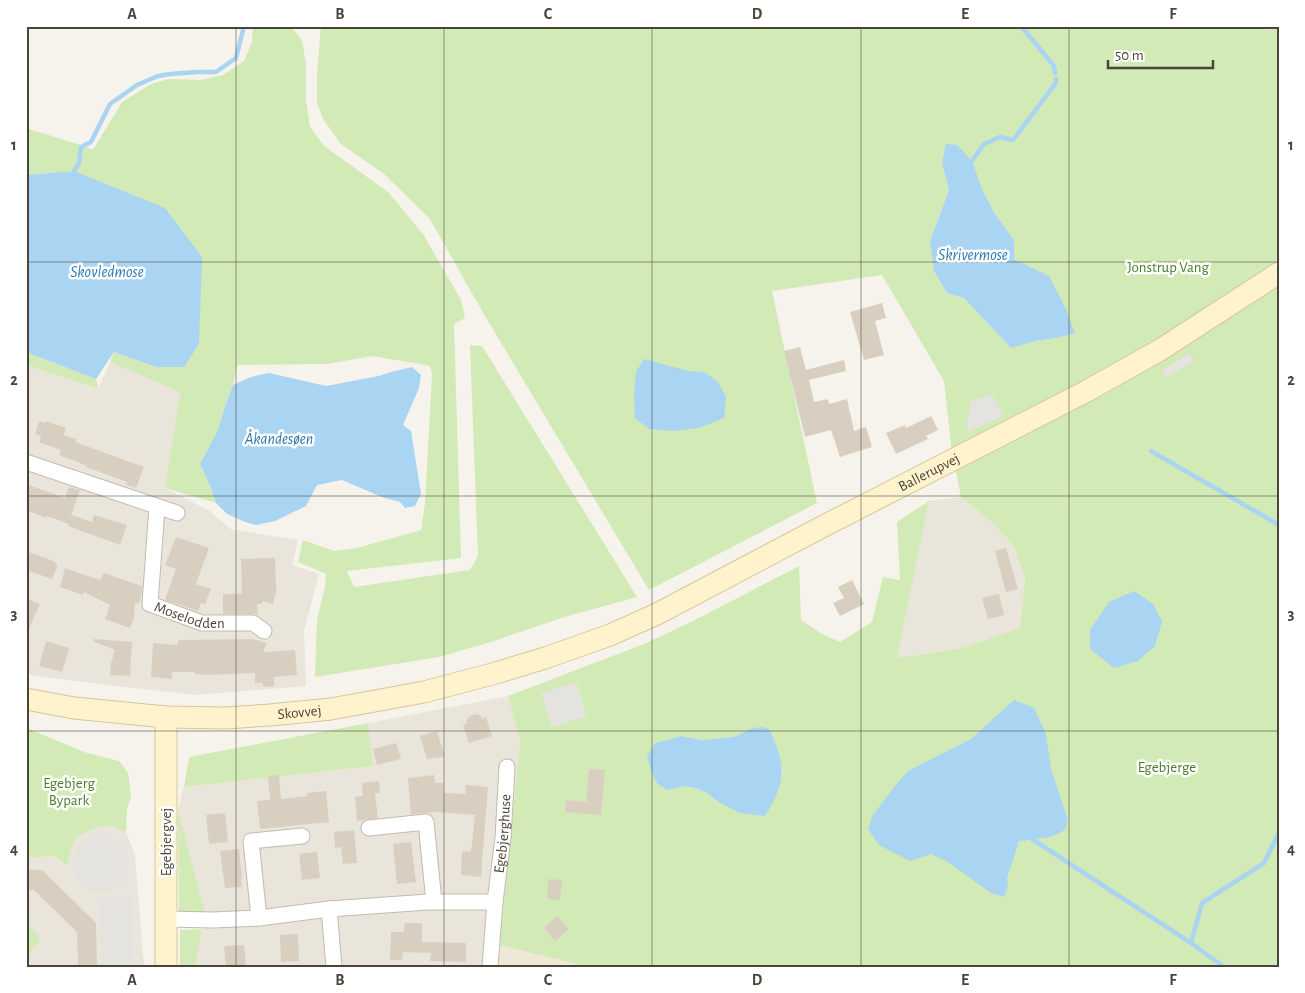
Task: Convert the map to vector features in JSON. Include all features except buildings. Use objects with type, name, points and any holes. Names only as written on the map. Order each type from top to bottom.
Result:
[{"type":"street","name":"Ballerupvej","points":[[568,650],[657,614],[1085,392],[1160,350],[1279,273]]},
{"type":"street","points":[[26,462],[177,513]]},
{"type":"street","name":"Moselodden","points":[[157,507],[150,604],[202,623],[253,622],[264,631]]},
{"type":"street","name":"Skovvej","points":[[26,699],[74,708],[166,717],[226,718],[270,715],[331,709],[433,690],[496,673],[568,650]]},
{"type":"street","name":"Egebjergvej","points":[[166,717],[166,967]]},
{"type":"street","name":"Egebjerghuse","points":[[490,967],[508,767]]},
{"type":"street","points":[[370,828],[426,822],[434,902]]},
{"type":"street","points":[[259,918],[251,840],[302,836]]},
{"type":"street","points":[[166,919],[213,920],[259,918],[329,909],[434,902],[495,902]]},
{"type":"street","points":[[329,909],[334,967]]},
{"type":"shaded area","points":[[1189,353],[1195,361],[1165,378],[1162,371]]},
{"type":"shaded area","points":[[110,362],[180,392],[165,488],[210,511],[230,529],[298,540],[292,565],[319,574],[304,631],[306,686],[196,695],[26,674],[26,365],[98,389]]},
{"type":"shaded area","points":[[992,394],[1003,416],[968,432],[967,423],[971,401]]},
{"type":"shaded area","points":[[961,497],[992,522],[1014,546],[1025,578],[1020,628],[958,649],[897,658],[929,501]]},
{"type":"shaded area","points":[[576,682],[587,716],[552,727],[541,693]]},
{"type":"shaded area","points":[[508,696],[520,740],[498,967],[195,967],[205,913],[178,809],[184,787],[372,766],[368,723]]},
{"type":"shaded area","points":[[100,826],[113,827],[126,832],[135,855],[144,967],[26,967],[26,858],[56,856],[67,866],[72,846],[77,837]]},
{"type":"shaded area","points":[[96,835],[106,835],[121,843],[127,852],[129,863],[127,874],[121,883],[106,891],[96,891],[85,886],[78,879],[73,868],[73,858],[78,847],[85,840]]},
{"type":"shaded area","points":[[132,896],[133,965],[101,965],[99,897]]},
{"type":"shaded area","points":[[500,945],[589,967],[498,967]]},
{"type":"green space","points":[[253,26],[292,28],[302,40],[306,64],[306,100],[310,127],[324,146],[388,192],[423,234],[461,300],[465,318],[454,324],[461,558],[347,571],[354,587],[470,570],[478,556],[470,345],[482,346],[637,597],[561,618],[491,642],[439,657],[315,677],[317,620],[325,587],[326,574],[298,562],[303,540],[334,551],[357,548],[421,530],[425,503],[432,374],[430,366],[373,356],[326,364],[237,365],[233,385],[217,432],[200,464],[216,503],[165,488],[180,392],[110,362],[114,352],[156,367],[74,171],[26,175],[26,128],[93,150],[122,102],[151,84],[169,79],[200,80],[223,75],[244,61],[252,42]]},
{"type":"green space","points":[[321,26],[1258,26],[1266,30],[1279,28],[1279,967],[589,967],[500,945],[520,740],[508,696],[644,644],[799,566],[801,620],[822,634],[840,642],[872,622],[883,577],[900,580],[897,522],[929,501],[897,658],[958,649],[1020,628],[1025,578],[1014,546],[992,522],[961,497],[952,452],[944,381],[882,275],[772,291],[817,503],[649,590],[482,311],[430,219],[384,174],[341,144],[323,119],[317,103],[317,74]],"holes":[[[947,144],[982,189],[995,214],[1014,240],[1014,259],[1049,276],[1056,338],[1011,348],[964,298],[947,293],[930,241],[949,190],[942,163]],[[753,728],[783,771],[773,801],[717,801],[707,793],[685,786],[647,756],[655,743],[681,736],[702,740],[734,737]]]},
{"type":"green space","points":[[26,352],[96,379],[99,389],[26,365]]},
{"type":"green space","points":[[368,723],[373,766],[184,787],[189,757]]},
{"type":"green space","name":"Egebjerg Bypark","points":[[26,728],[87,753],[119,761],[128,773],[131,797],[127,808],[126,832],[113,827],[100,826],[77,837],[72,846],[67,866],[56,856],[26,858]]},
{"type":"green space","points":[[178,809],[205,913],[179,914]]},
{"type":"green space","points":[[26,925],[40,937],[39,942],[26,956]]},
{"type":"green space","points":[[202,929],[195,967],[180,967],[180,930]]},
{"type":"water","name":"Skrivermose","points":[[946,144],[957,145],[972,161],[982,189],[995,214],[1014,240],[1014,259],[1049,276],[1066,309],[1075,333],[1011,348],[964,298],[947,293],[934,271],[930,241],[949,190],[942,163]]},
{"type":"water","name":"Skovledmose","points":[[74,171],[165,208],[202,257],[199,344],[184,367],[156,367],[114,352],[96,379],[26,352],[26,175]]},
{"type":"water","points":[[644,359],[688,371],[704,372],[717,381],[726,396],[724,418],[699,428],[673,431],[649,429],[635,418],[636,372]]},
{"type":"water","name":"Åkandesøen","points":[[412,367],[421,375],[419,388],[403,425],[411,431],[421,494],[415,506],[405,508],[400,502],[382,497],[342,480],[317,485],[306,506],[275,521],[256,525],[227,514],[216,503],[200,464],[217,432],[233,385],[251,377],[269,373],[326,386],[379,376]]},
{"type":"water","points":[[1134,591],[1153,604],[1162,621],[1155,646],[1138,661],[1114,668],[1090,649],[1090,630],[1109,602]]},
{"type":"water","points":[[1014,700],[1034,708],[1046,734],[1051,769],[1068,820],[1065,830],[1051,837],[1019,841],[1007,878],[1008,887],[1004,897],[991,893],[948,862],[931,854],[910,861],[879,845],[868,829],[873,815],[908,771],[971,739]]},
{"type":"water","points":[[764,727],[770,730],[779,754],[782,773],[777,792],[765,816],[740,813],[696,788],[685,786],[667,790],[657,783],[652,773],[647,756],[655,743],[681,736],[702,740],[734,737],[753,728]]},
{"type":"waterway","points":[[1021,26],[1054,66],[1055,73]]},
{"type":"waterway","points":[[74,171],[79,163],[81,147],[91,142],[110,104],[137,85],[158,76],[216,72],[236,58],[243,30]]},
{"type":"waterway","points":[[972,161],[984,144],[1000,137],[1013,140],[1056,83],[1056,79]]},
{"type":"waterway","points":[[1151,451],[1279,525]]},
{"type":"waterway","points":[[1032,839],[1191,943],[1202,903],[1264,863],[1279,832]]},
{"type":"waterway","points":[[1191,943],[1224,967]]},
{"type":"park label","name":"Jonstrup Vang","points":[[1168,267]]},
{"type":"park label","name":"Egebjerge","points":[[1167,767]]}]
